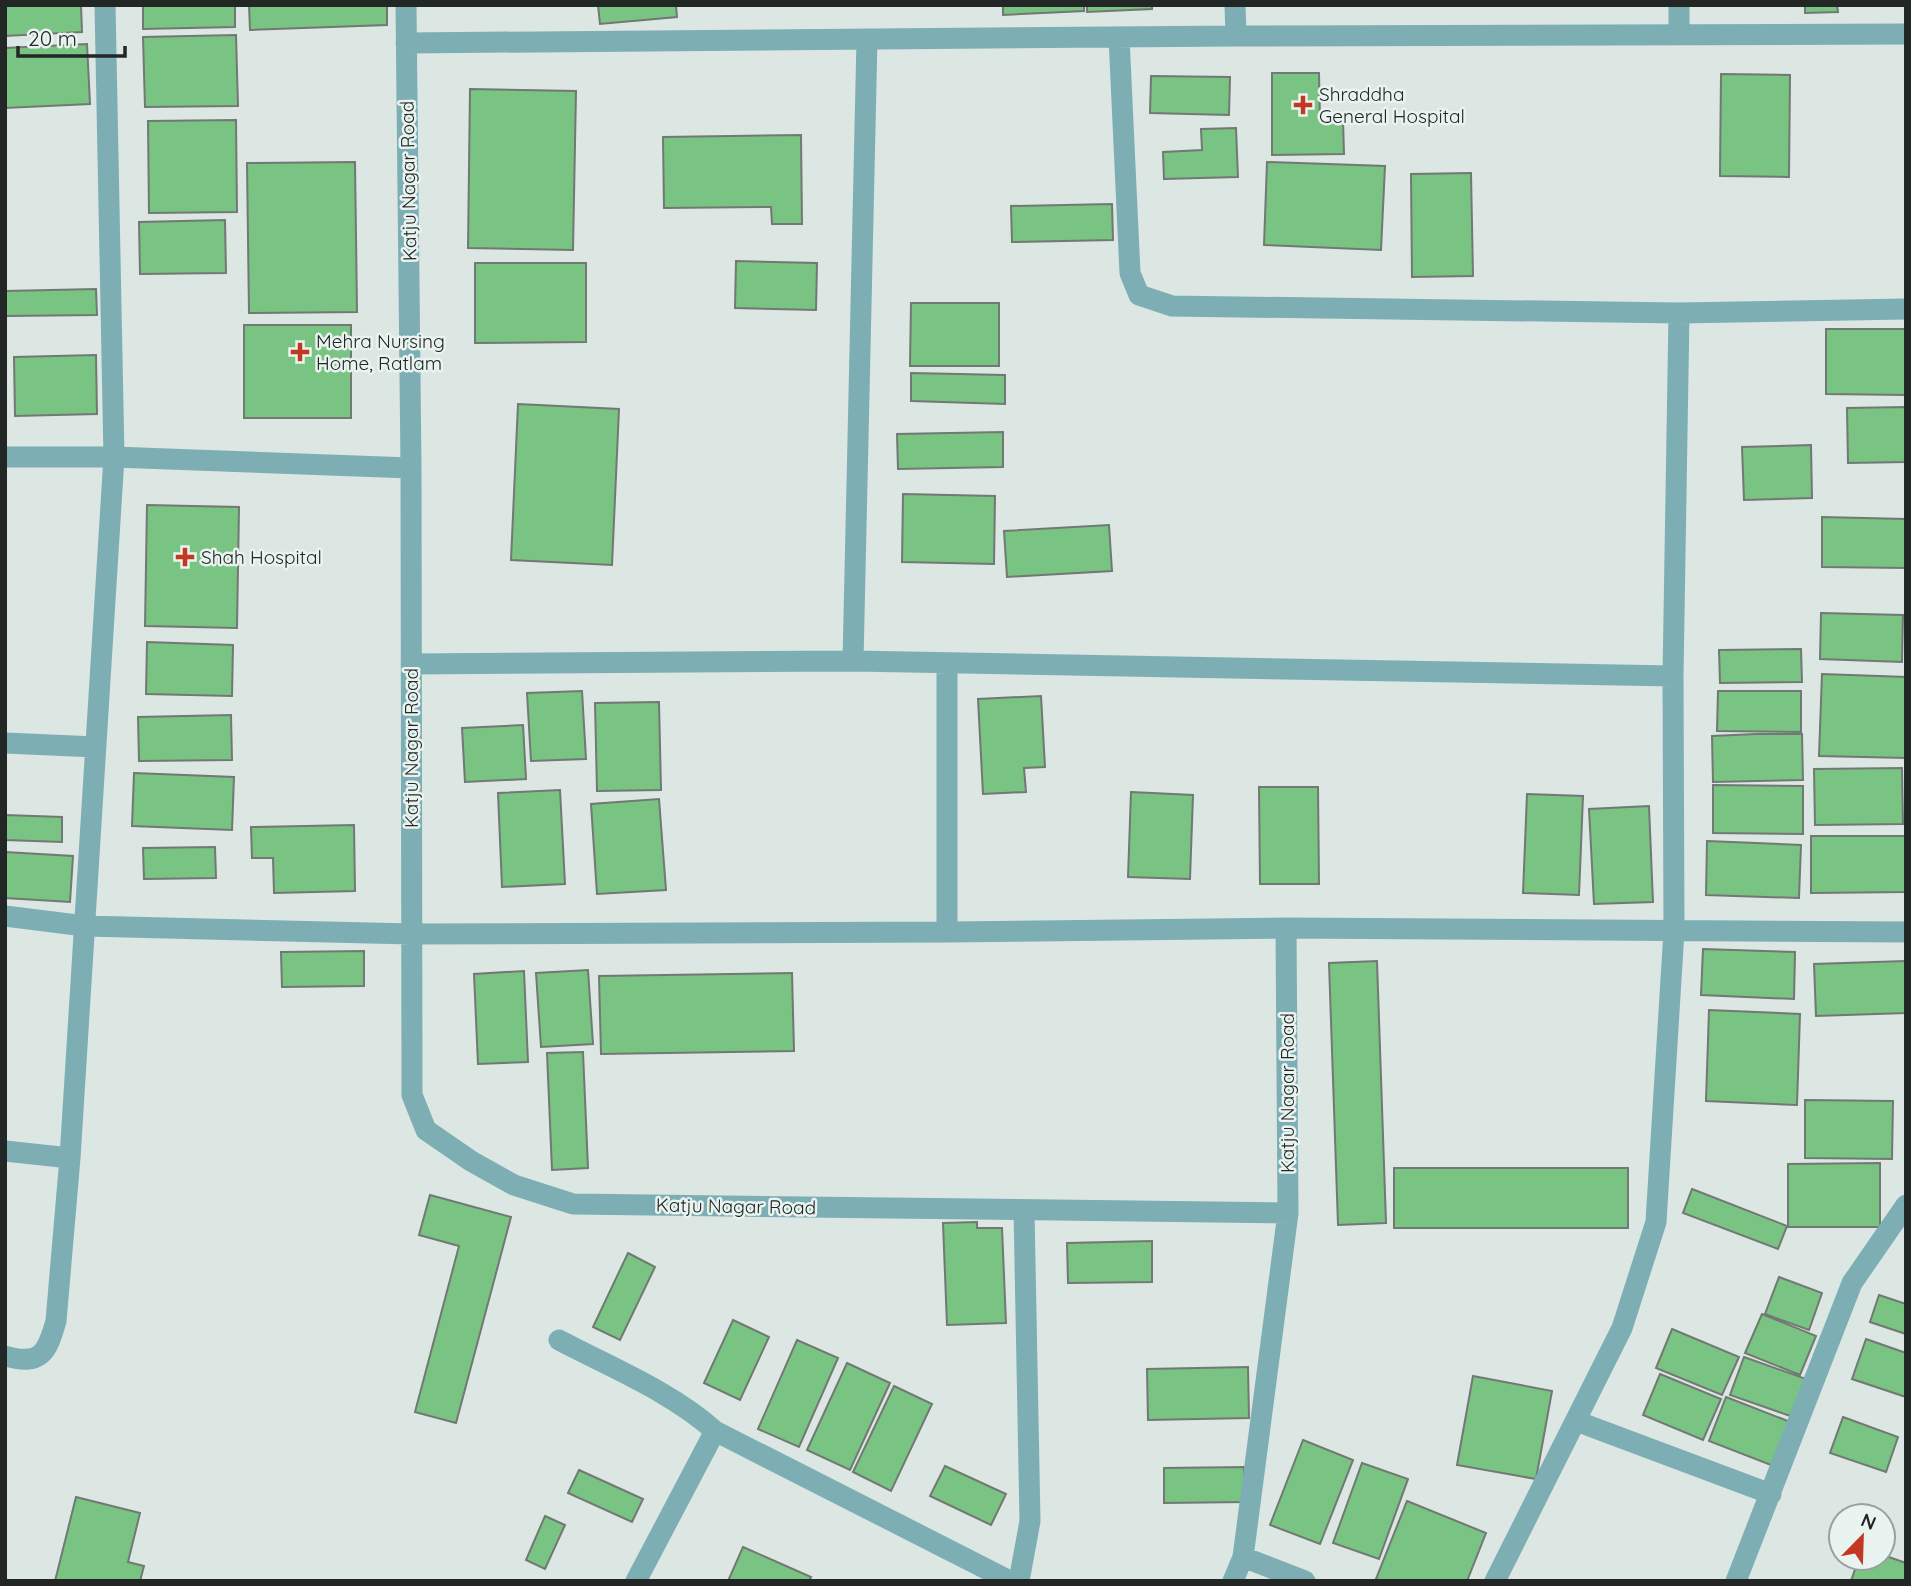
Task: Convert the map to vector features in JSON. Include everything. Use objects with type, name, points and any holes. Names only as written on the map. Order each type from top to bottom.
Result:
[{"type":"street","points":[[5,1356],[35,1358],[49,1347],[56,1321],[70,1158],[114,457],[105,5]]},
{"type":"street","name":"Katju Nagar Road","points":[[406,5],[411,468],[412,1095],[426,1130],[471,1161],[514,1185],[573,1205],[1288,1213],[1286,928]]},
{"type":"street","points":[[1235,5],[1236,36]]},
{"type":"street","points":[[1679,5],[1679,35]]},
{"type":"street","points":[[406,43],[1906,34]]},
{"type":"street","points":[[1119,37],[1130,273],[1139,295],[1172,306],[1679,313],[1906,309]]},
{"type":"street","points":[[853,661],[867,39]]},
{"type":"street","points":[[1495,1581],[1622,1328],[1656,1222],[1674,931],[1673,676],[1679,313]]},
{"type":"street","points":[[5,457],[114,457],[411,468]]},
{"type":"street","points":[[411,664],[853,661],[1673,676]]},
{"type":"street","points":[[947,663],[947,932]]},
{"type":"street","points":[[5,743],[96,747]]},
{"type":"street","points":[[5,916],[85,926],[412,934],[1286,928],[1906,932]]},
{"type":"street","points":[[5,1151],[70,1158]]},
{"type":"street","points":[[1736,1581],[1852,1283],[1906,1205]]},
{"type":"street","points":[[1018,1581],[1030,1521],[1024,1210]]},
{"type":"street","points":[[1233,1581],[1243,1557],[1288,1213]]},
{"type":"street","points":[[559,1340],[678,1403],[715,1431],[1010,1581]]},
{"type":"street","points":[[1576,1421],[1771,1494]]},
{"type":"street","points":[[636,1581],[715,1431]]},
{"type":"street","points":[[1243,1557],[1305,1581]]},
{"type":"building","points":[[5,5],[81,5],[82,32],[5,36]]},
{"type":"building","points":[[143,5],[235,5],[235,27],[143,29]]},
{"type":"building","points":[[249,5],[387,5],[387,25],[250,30]]},
{"type":"building","points":[[469,5],[559,6],[469,6]]},
{"type":"building","points":[[598,5],[676,5],[677,17],[600,24]]},
{"type":"building","points":[[1003,5],[1084,5],[1084,11],[1003,15]]},
{"type":"building","points":[[1087,5],[1152,5],[1152,9],[1087,12]]},
{"type":"building","points":[[1805,5],[1837,5],[1838,12],[1805,13]]},
{"type":"building","points":[[236,35],[238,106],[145,107],[143,37]]},
{"type":"building","points":[[87,44],[90,104],[5,108],[5,48]]},
{"type":"building","points":[[1272,73],[1319,73],[1320,119],[1343,119],[1344,154],[1272,155]]},
{"type":"building","points":[[1721,74],[1790,75],[1789,177],[1720,176]]},
{"type":"building","points":[[1151,76],[1230,77],[1229,115],[1150,113]]},
{"type":"building","points":[[470,89],[576,91],[573,250],[468,248]]},
{"type":"building","points":[[236,120],[237,212],[149,213],[148,121]]},
{"type":"building","points":[[1236,128],[1238,177],[1164,179],[1163,152],[1202,150],[1201,129]]},
{"type":"building","points":[[801,135],[802,224],[772,224],[771,207],[664,208],[663,137]]},
{"type":"building","points":[[355,162],[357,312],[249,313],[247,163]]},
{"type":"building","points":[[1267,162],[1385,166],[1381,250],[1264,245]]},
{"type":"building","points":[[1471,173],[1473,276],[1412,277],[1411,174]]},
{"type":"building","points":[[1112,204],[1113,240],[1012,242],[1011,206]]},
{"type":"building","points":[[225,220],[226,273],[140,274],[139,222]]},
{"type":"building","points":[[736,261],[817,263],[816,310],[735,308]]},
{"type":"building","points":[[475,263],[586,263],[586,342],[475,343]]},
{"type":"building","points":[[96,289],[97,315],[5,316],[5,291]]},
{"type":"building","points":[[911,303],[999,303],[999,366],[910,366]]},
{"type":"building","points":[[244,325],[351,325],[351,418],[244,418]]},
{"type":"building","points":[[1826,329],[1906,329],[1906,395],[1826,394]]},
{"type":"building","points":[[96,355],[97,414],[15,416],[14,357]]},
{"type":"building","points":[[911,373],[1005,375],[1005,404],[911,401]]},
{"type":"building","points":[[518,404],[619,409],[612,565],[511,560]]},
{"type":"building","points":[[1906,407],[1906,462],[1848,463],[1847,408]]},
{"type":"building","points":[[1003,432],[1003,467],[898,469],[897,434]]},
{"type":"building","points":[[1811,445],[1812,498],[1744,500],[1742,447]]},
{"type":"building","points":[[903,494],[995,496],[994,564],[902,562]]},
{"type":"building","points":[[147,505],[239,507],[237,628],[145,626]]},
{"type":"building","points":[[1822,517],[1906,519],[1906,568],[1822,567]]},
{"type":"building","points":[[1109,525],[1112,571],[1007,577],[1004,531]]},
{"type":"building","points":[[1821,613],[1903,615],[1902,662],[1820,659]]},
{"type":"building","points":[[147,642],[233,645],[232,696],[146,694]]},
{"type":"building","points":[[1801,649],[1802,682],[1720,683],[1719,650]]},
{"type":"building","points":[[1822,674],[1906,677],[1906,758],[1819,756]]},
{"type":"building","points":[[582,691],[586,759],[531,761],[527,693]]},
{"type":"building","points":[[1718,691],[1801,691],[1801,732],[1717,731]]},
{"type":"building","points":[[1041,696],[1045,767],[1024,768],[1026,792],[983,794],[978,699]]},
{"type":"building","points":[[659,702],[661,790],[597,791],[595,703]]},
{"type":"building","points":[[231,715],[232,760],[139,761],[138,717]]},
{"type":"building","points":[[523,725],[526,779],[465,782],[462,728]]},
{"type":"building","points":[[1802,734],[1803,780],[1713,782],[1712,736]]},
{"type":"building","points":[[1902,768],[1903,824],[1815,825],[1814,769]]},
{"type":"building","points":[[134,773],[234,777],[232,830],[132,826]]},
{"type":"building","points":[[1713,785],[1803,786],[1803,834],[1713,833]]},
{"type":"building","points":[[1259,787],[1318,787],[1319,884],[1260,884]]},
{"type":"building","points":[[560,790],[565,884],[502,887],[498,793]]},
{"type":"building","points":[[1131,792],[1193,795],[1190,879],[1128,877]]},
{"type":"building","points":[[1527,794],[1583,796],[1579,895],[1523,893]]},
{"type":"building","points":[[659,799],[666,890],[597,894],[591,804]]},
{"type":"building","points":[[1649,806],[1653,902],[1594,904],[1589,809]]},
{"type":"building","points":[[5,815],[62,817],[62,842],[5,840]]},
{"type":"building","points":[[354,825],[355,891],[274,893],[273,858],[252,858],[251,827]]},
{"type":"building","points":[[1811,836],[1906,836],[1906,892],[1811,893]]},
{"type":"building","points":[[1707,841],[1801,845],[1799,898],[1706,895]]},
{"type":"building","points":[[215,847],[216,878],[144,879],[143,848]]},
{"type":"building","points":[[5,852],[73,856],[70,902],[5,898]]},
{"type":"building","points":[[1703,949],[1795,952],[1794,999],[1701,995]]},
{"type":"building","points":[[364,951],[364,986],[282,987],[281,952]]},
{"type":"building","points":[[1377,961],[1386,1223],[1338,1225],[1329,963]]},
{"type":"building","points":[[1905,961],[1906,1013],[1816,1016],[1814,964]]},
{"type":"building","points":[[588,970],[593,1044],[541,1047],[536,973]]},
{"type":"building","points":[[524,971],[528,1062],[478,1064],[474,974]]},
{"type":"building","points":[[792,973],[794,1051],[601,1054],[599,976]]},
{"type":"building","points":[[1709,1010],[1800,1014],[1797,1105],[1706,1101]]},
{"type":"building","points":[[583,1052],[588,1168],[552,1170],[547,1053]]},
{"type":"building","points":[[1805,1100],[1893,1101],[1892,1159],[1805,1158]]},
{"type":"building","points":[[1880,1163],[1880,1227],[1788,1227],[1788,1164]]},
{"type":"building","points":[[1394,1168],[1628,1168],[1628,1228],[1394,1228]]},
{"type":"building","points":[[1692,1189],[1787,1226],[1778,1249],[1683,1213]]},
{"type":"building","points":[[430,1195],[511,1217],[456,1423],[415,1412],[459,1246],[419,1235]]},
{"type":"building","points":[[977,1222],[977,1228],[1002,1228],[1006,1323],[947,1325],[943,1223]]},
{"type":"building","points":[[1152,1241],[1152,1282],[1068,1283],[1067,1243]]},
{"type":"building","points":[[628,1253],[655,1267],[620,1340],[593,1327]]},
{"type":"building","points":[[1779,1277],[1822,1293],[1809,1330],[1765,1314]]},
{"type":"building","points":[[1879,1295],[1906,1304],[1906,1334],[1870,1322]]},
{"type":"building","points":[[1762,1314],[1816,1336],[1800,1375],[1745,1353]]},
{"type":"building","points":[[733,1320],[769,1337],[740,1400],[704,1383]]},
{"type":"building","points":[[1672,1329],[1739,1357],[1722,1395],[1656,1368]]},
{"type":"building","points":[[1866,1339],[1906,1353],[1906,1397],[1852,1379]]},
{"type":"building","points":[[797,1340],[838,1358],[799,1447],[758,1429]]},
{"type":"building","points":[[1744,1357],[1809,1380],[1796,1418],[1730,1395]]},
{"type":"building","points":[[847,1363],[890,1383],[850,1470],[807,1450]]},
{"type":"building","points":[[1248,1367],[1249,1418],[1148,1420],[1147,1369]]},
{"type":"building","points":[[1660,1374],[1721,1399],[1703,1440],[1643,1415]]},
{"type":"building","points":[[1473,1376],[1552,1391],[1536,1479],[1457,1465]]},
{"type":"building","points":[[894,1386],[932,1404],[891,1491],[853,1472]]},
{"type":"building","points":[[1726,1397],[1793,1423],[1776,1467],[1709,1441]]},
{"type":"building","points":[[1843,1417],[1898,1437],[1886,1472],[1830,1453]]},
{"type":"building","points":[[1303,1440],[1353,1460],[1320,1544],[1270,1525]]},
{"type":"building","points":[[1362,1463],[1408,1479],[1379,1559],[1333,1543]]},
{"type":"building","points":[[945,1466],[1006,1494],[991,1525],[930,1496]]},
{"type":"building","points":[[1244,1467],[1245,1502],[1164,1503],[1164,1468]]},
{"type":"building","points":[[579,1470],[643,1499],[632,1522],[568,1493]]},
{"type":"building","points":[[76,1497],[140,1513],[128,1562],[144,1566],[140,1581],[55,1581]]},
{"type":"building","points":[[1407,1501],[1486,1533],[1467,1581],[1376,1579]]},
{"type":"building","points":[[545,1516],[565,1525],[545,1569],[526,1560]]},
{"type":"building","points":[[743,1547],[811,1577],[809,1581],[728,1581]]},
{"type":"building","points":[[1897,1560],[1906,1563],[1906,1581],[1851,1581],[1854,1572],[1897,1572]]},
{"type":"place","name":"Shraddha General Hospital","points":[[1303,105]]},
{"type":"place","name":"Mehra Nursing Home, Ratlam","points":[[300,352]]},
{"type":"place","name":"Shah Hospital","points":[[185,557]]}]
